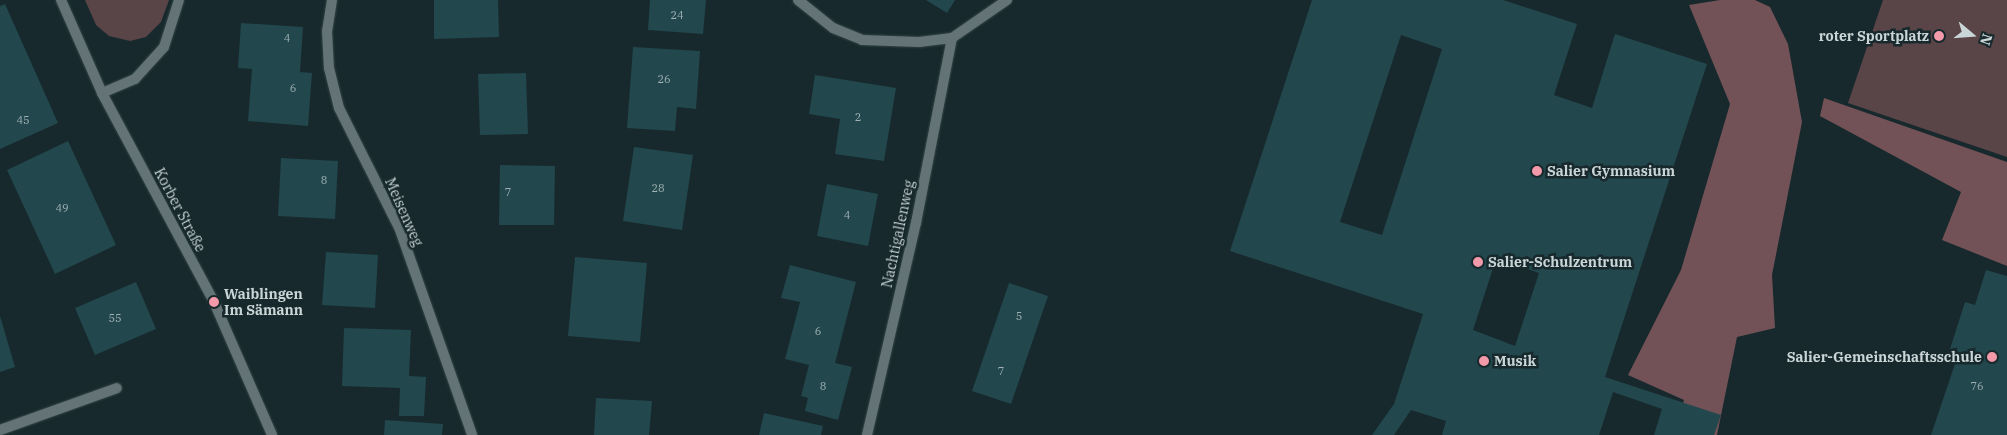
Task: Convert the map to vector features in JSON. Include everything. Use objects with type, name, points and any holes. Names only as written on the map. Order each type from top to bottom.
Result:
[{"type":"street","name":"Korber Straße","points":[[62,0],[102,93],[214,302],[272,435]]},
{"type":"street","points":[[102,93],[135,79],[164,47],[179,0]]},
{"type":"street","name":"Meisenweg","points":[[332,0],[327,31],[329,68],[339,108],[400,230],[472,435]]},
{"type":"street","points":[[798,0],[833,28],[862,40],[919,42],[952,38],[1007,0]]},
{"type":"street","name":"Nachtigallenweg","points":[[867,435],[916,223],[952,38]]},
{"type":"street","points":[[0,430],[117,388]]},
{"type":"shaded area","points":[[85,0],[169,0],[161,22],[146,37],[130,41],[109,36],[96,25]]},
{"type":"shaded area","points":[[1720,0],[1755,0],[1770,7],[1788,44],[1802,122],[1772,275],[1775,328],[1737,337],[1717,435],[1674,435],[1684,400],[1628,375],[1681,270],[1730,104],[1689,5]]},
{"type":"shaded area","name":"roter Sportplatz","points":[[1883,0],[2007,0],[2007,157],[1848,103]]},
{"type":"shaded area","points":[[1824,98],[2007,162],[2007,266],[1942,240],[1961,192],[1820,116]]},
{"type":"building","points":[[434,0],[498,0],[499,37],[434,39]]},
{"type":"building","points":[[650,0],[706,0],[703,34],[648,30]]},
{"type":"building","points":[[926,0],[955,0],[947,13]]},
{"type":"building","points":[[1312,0],[1503,0],[1577,24],[1554,95],[1592,108],[1615,34],[1707,64],[1605,377],[1721,415],[1714,435],[1654,435],[1662,409],[1613,392],[1599,435],[1442,435],[1446,421],[1411,410],[1394,435],[1372,435],[1394,404],[1423,314],[1230,251]],"holes":[[[1401,35],[1442,49],[1382,235],[1340,222]],[[1496,259],[1539,273],[1515,346],[1473,330]]]},
{"type":"building","points":[[5,4],[58,123],[0,149],[0,6]]},
{"type":"building","points":[[241,23],[303,27],[300,72],[312,73],[308,126],[248,121],[252,69],[238,68]]},
{"type":"building","points":[[633,47],[700,51],[696,109],[677,107],[675,131],[627,128]]},
{"type":"building","points":[[526,73],[528,134],[480,135],[478,74]]},
{"type":"building","points":[[815,75],[896,88],[884,161],[835,154],[840,119],[809,114]]},
{"type":"building","points":[[68,141],[116,245],[55,274],[7,170]]},
{"type":"building","points":[[634,147],[693,155],[682,230],[623,221]]},
{"type":"building","points":[[281,158],[338,161],[335,219],[278,216]]},
{"type":"building","points":[[500,165],[555,166],[554,225],[499,225]]},
{"type":"building","points":[[827,184],[878,194],[868,246],[817,236]]},
{"type":"building","points":[[326,252],[378,255],[375,308],[322,305]]},
{"type":"building","points":[[575,257],[647,263],[640,342],[568,336]]},
{"type":"building","points":[[790,265],[856,282],[835,363],[852,367],[838,420],[805,411],[808,398],[801,396],[809,365],[785,359],[800,302],[781,298]]},
{"type":"building","name":"Salier-Gemeinschaftsschule","points":[[1986,270],[2007,276],[2007,435],[1931,435],[1959,352],[1950,349],[1965,302],[1975,305]]},
{"type":"building","points":[[136,282],[156,329],[95,355],[75,308]]},
{"type":"building","points":[[1009,283],[1048,296],[1011,404],[972,391]]},
{"type":"building","points":[[0,316],[15,367],[0,372]]},
{"type":"building","points":[[344,328],[411,330],[409,376],[426,377],[424,416],[399,416],[400,388],[342,386]]},
{"type":"building","points":[[596,398],[652,401],[649,435],[594,435]]},
{"type":"building","points":[[764,413],[823,426],[821,435],[759,435]]},
{"type":"building","points":[[385,420],[443,424],[442,435],[384,435]]},
{"type":"place","name":"roter Sportplatz","points":[[1939,36]]},
{"type":"place","name":"Salier Gymnasium","points":[[1537,171]]},
{"type":"place","name":"Salier-Schulzentrum","points":[[1478,262]]},
{"type":"place","name":"Waiblingen Im Sämann","points":[[214,302]]},
{"type":"place","name":"Salier-Gemeinschaftsschule","points":[[1992,357]]},
{"type":"place","name":"Musik","points":[[1484,361]]}]
